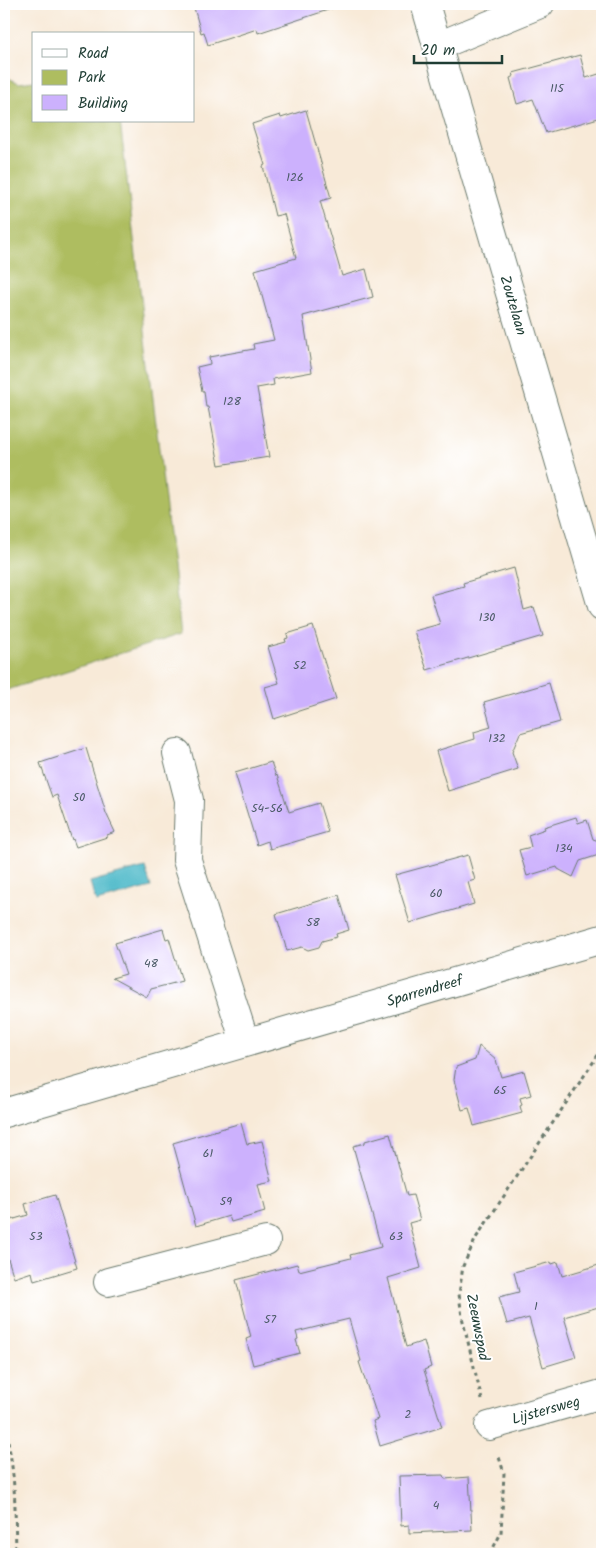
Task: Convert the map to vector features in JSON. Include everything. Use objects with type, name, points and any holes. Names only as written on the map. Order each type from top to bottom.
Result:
[{"type":"street","name":"Zoutelaan","points":[[425,4],[602,606]]},
{"type":"street","points":[[438,46],[540,4]]},
{"type":"street","points":[[177,753],[189,800],[187,860],[245,1042]]},
{"type":"street","name":"Sparrendreef","points":[[4,1113],[602,939]]},
{"type":"street","points":[[108,1282],[266,1241]]},
{"type":"street","name":"Lijstersweg","points":[[489,1426],[602,1394]]},
{"type":"path","name":"Zeeuwspad","points":[[490,1554],[501,1533],[504,1473],[489,1426],[462,1317],[459,1294],[463,1266],[476,1238],[602,1049]]},
{"type":"path","points":[[4,1426],[15,1487],[16,1554]]},
{"type":"green space","points":[[4,76],[19,83],[32,81],[32,122],[120,122],[181,634],[4,691]]},
{"type":"water","points":[[145,867],[151,887],[96,902],[90,882]]},
{"type":"building","points":[[193,4],[333,4],[334,8],[258,33],[257,29],[208,45],[204,32],[201,33]]},
{"type":"building","points":[[580,55],[586,78],[602,73],[602,117],[546,133],[533,99],[517,104],[510,78],[514,76],[513,73]]},
{"type":"building","points":[[306,110],[331,198],[320,201],[342,276],[366,269],[373,297],[303,316],[312,372],[273,379],[274,385],[257,388],[269,457],[219,465],[208,407],[206,407],[204,391],[202,391],[197,367],[210,364],[209,357],[254,349],[253,344],[274,340],[255,270],[296,258],[284,214],[275,216],[263,166],[265,165],[252,124],[280,115],[281,118]]},
{"type":"building","points":[[514,568],[524,610],[534,607],[543,636],[427,670],[414,631],[440,624],[431,595],[464,586],[463,583]]},
{"type":"building","points":[[313,626],[336,699],[274,719],[265,687],[279,683],[268,647],[286,642],[287,634]]},
{"type":"building","points":[[549,683],[560,722],[520,733],[512,752],[518,769],[448,791],[436,751],[475,739],[474,732],[491,727],[484,702]]},
{"type":"building","points":[[86,748],[106,813],[115,832],[107,835],[107,837],[76,847],[57,795],[52,797],[40,763]]},
{"type":"building","points":[[271,762],[289,812],[319,803],[328,832],[270,849],[268,841],[257,845],[235,773]]},
{"type":"building","points":[[576,817],[578,823],[587,820],[593,839],[602,842],[602,854],[580,861],[573,877],[557,867],[527,876],[519,850],[531,847],[528,835],[545,829],[544,827]]},
{"type":"building","points":[[468,855],[475,880],[468,882],[474,904],[410,923],[395,875]]},
{"type":"building","points":[[339,895],[349,930],[336,934],[337,937],[322,941],[319,947],[308,950],[302,947],[287,951],[276,914]]},
{"type":"building","points":[[163,929],[166,939],[169,938],[182,981],[151,989],[147,997],[112,978],[126,974],[115,943]]},
{"type":"building","points":[[479,1046],[496,1060],[501,1077],[524,1071],[531,1095],[520,1098],[522,1113],[474,1126],[469,1108],[462,1110],[454,1080],[456,1067],[475,1060]]},
{"type":"building","points":[[241,1123],[247,1144],[262,1141],[272,1181],[258,1184],[265,1212],[231,1222],[229,1216],[196,1226],[173,1143]]},
{"type":"building","points":[[390,1134],[407,1196],[413,1195],[420,1220],[409,1223],[421,1268],[388,1278],[406,1347],[424,1341],[431,1367],[424,1370],[442,1427],[380,1446],[373,1421],[378,1419],[359,1362],[361,1361],[349,1319],[296,1332],[300,1353],[253,1365],[246,1339],[251,1337],[236,1280],[297,1264],[299,1271],[351,1258],[350,1255],[381,1247],[353,1146]]},
{"type":"building","points":[[55,1195],[77,1268],[34,1281],[32,1272],[14,1278],[4,1246],[4,1222],[28,1215],[25,1204]]},
{"type":"building","points":[[551,1262],[552,1264],[558,1262],[562,1276],[602,1264],[602,1306],[564,1317],[576,1357],[543,1367],[529,1318],[507,1324],[499,1297],[519,1292],[514,1272]]},
{"type":"building","points":[[444,1475],[445,1479],[469,1477],[472,1530],[409,1533],[409,1525],[401,1526],[399,1476]]}]
